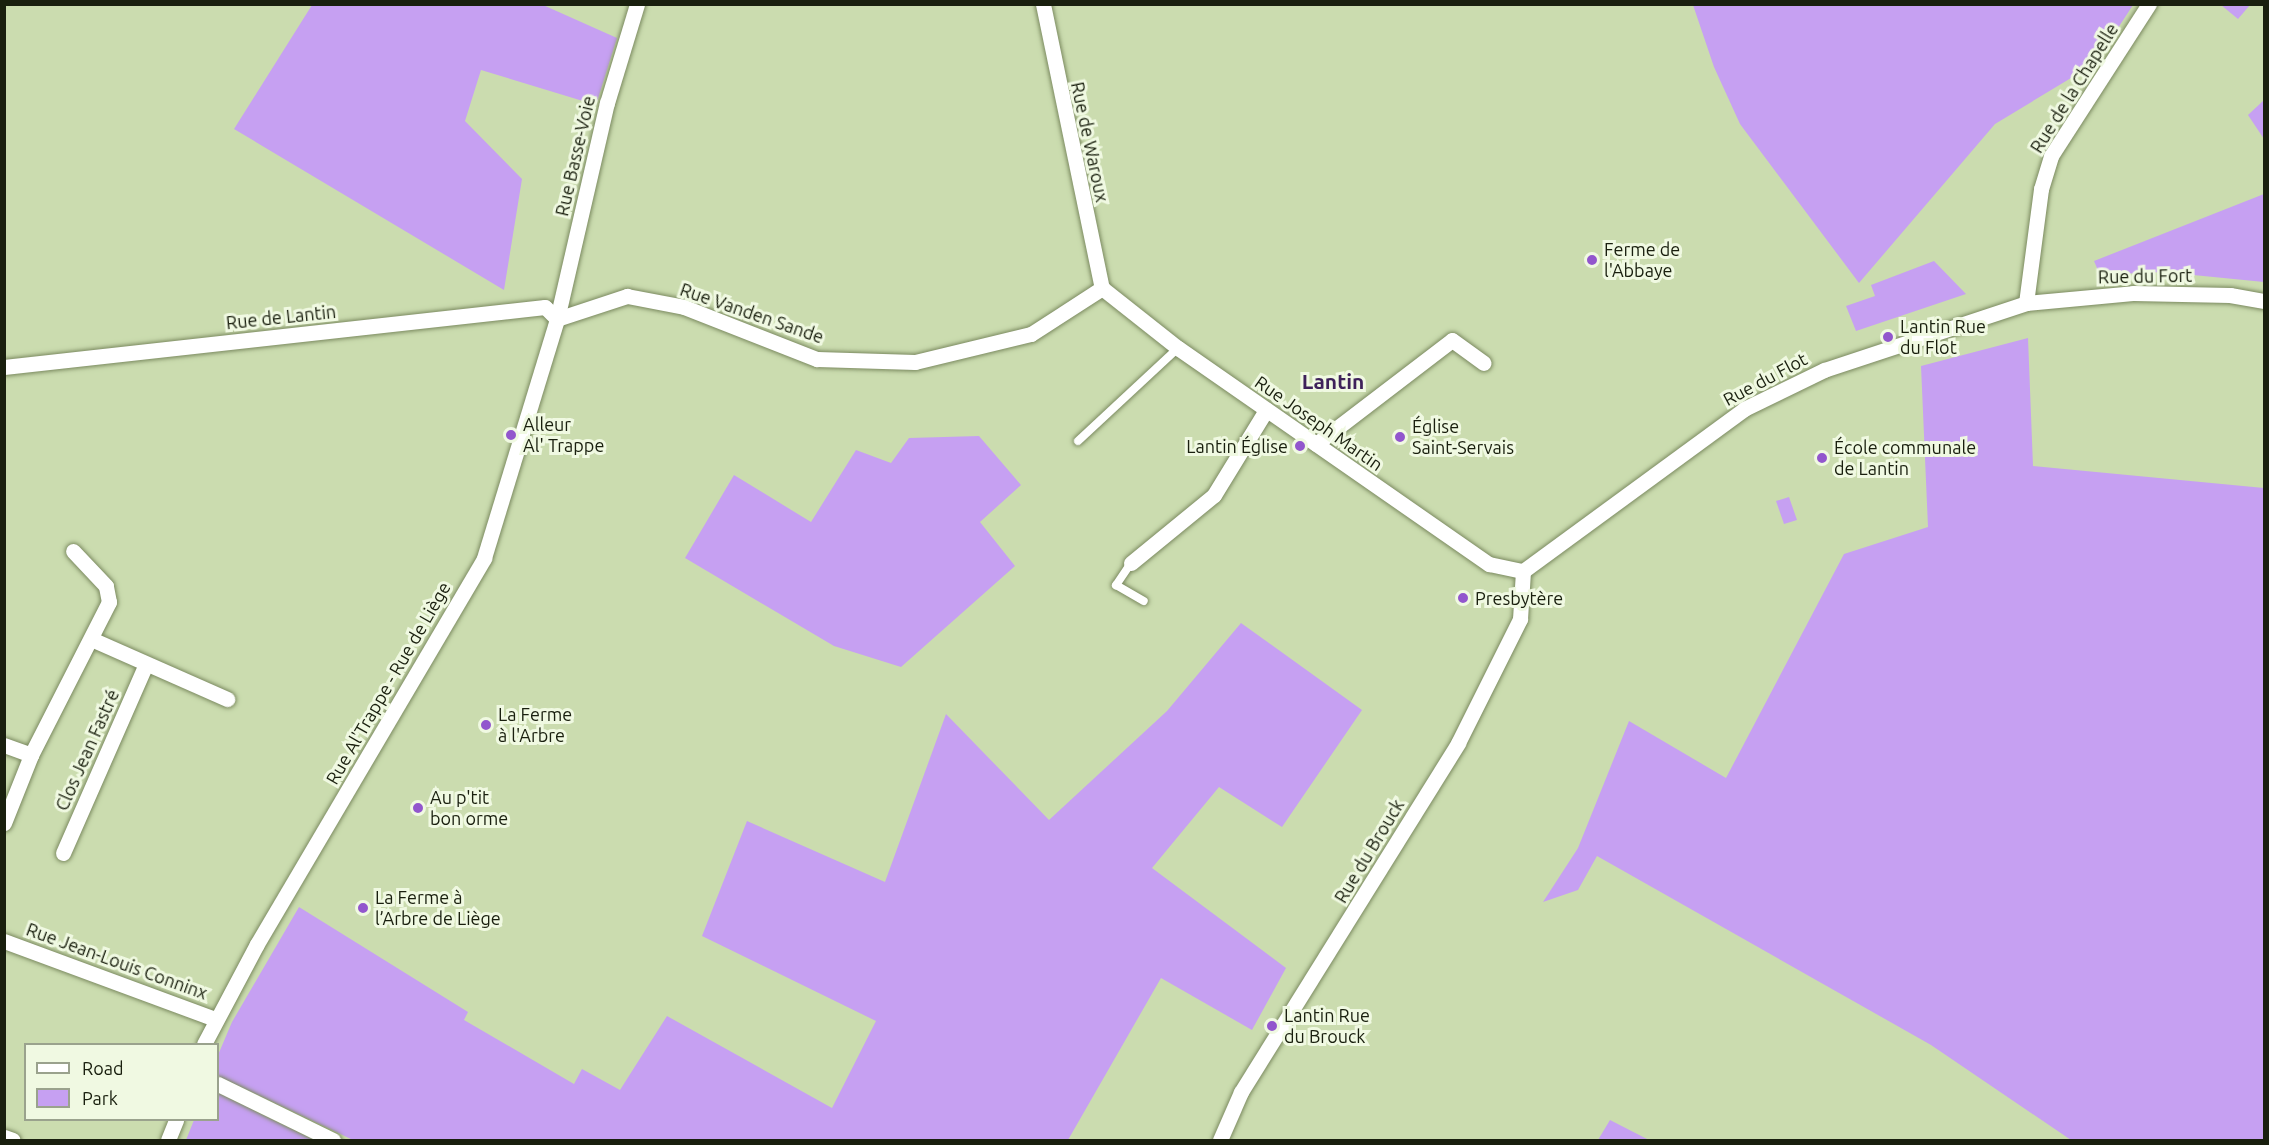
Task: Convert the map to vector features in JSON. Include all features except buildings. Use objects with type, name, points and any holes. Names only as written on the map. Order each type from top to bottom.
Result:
[{"type":"street","name":"Rue Basse-Voie","points":[[557,319],[607,103],[638,4]]},
{"type":"street","name":"Rue de Waroux","points":[[1043,4],[1102,288]]},
{"type":"street","name":"Rue de la Chapelle","points":[[2026,303],[2042,189],[2051,156],[2149,4]]},
{"type":"street","name":"Rue Vanden Sande","points":[[557,319],[627,296],[684,308],[817,359],[915,362],[1031,334],[1102,288]]},
{"type":"street","name":"Rue Joseph Martin","points":[[1102,288],[1178,348],[1489,564],[1523,570]]},
{"type":"street","name":"Rue du Fort","points":[[2026,303],[2133,293],[2229,295],[2265,301]]},
{"type":"street","name":"Rue du Flot","points":[[1523,570],[1744,409],[1787,386],[1891,346],[2026,303]]},
{"type":"street","name":"Rue de Lantin","points":[[4,367],[545,307],[557,319]]},
{"type":"street","name":"Rue Al'Trappe - Rue de Liège","points":[[204,1043],[215,1019],[484,558],[557,319]]},
{"type":"street","points":[[1316,444],[1452,340],[1484,363]]},
{"type":"street","points":[[1131,563],[1214,495],[1266,410]]},
{"type":"street","points":[[4,823],[31,755],[91,639],[109,594],[74,551]]},
{"type":"street","name":"Rue du Brouck","points":[[1222,1140],[1241,1092],[1458,743],[1520,619],[1523,570]]},
{"type":"street","points":[[91,639],[227,699]]},
{"type":"street","name":"Clos Jean Fastré","points":[[63,853],[146,664]]},
{"type":"street","points":[[4,745],[31,755]]},
{"type":"street","name":"Rue Jean-Louis Conninx","points":[[4,941],[215,1019]]},
{"type":"street","points":[[219,1084],[333,1140]]},
{"type":"street","points":[[168,1140],[175,1121]]},
{"type":"street","points":[[4,1137],[14,1140]]},
{"type":"lane","points":[[1078,441],[1178,348]]},
{"type":"lane","points":[[1131,563],[1116,585],[1144,601]]},
{"type":"green space","points":[[1693,4],[2133,5],[2088,74],[2076,75],[1995,124],[1859,283],[1740,124],[1714,67]]},
{"type":"green space","points":[[312,5],[543,5],[617,38],[596,105],[481,70],[465,121],[522,179],[504,290],[234,129]]},
{"type":"green space","points":[[2221,5],[2250,5],[2238,19]]},
{"type":"green space","points":[[2264,100],[2264,139],[2248,115]]},
{"type":"green space","points":[[2264,194],[2264,282],[2163,272],[2100,275],[2094,261]]},
{"type":"green space","points":[[1934,261],[1966,294],[1856,331],[1846,306],[1875,296],[1871,285]]},
{"type":"green space","points":[[2028,338],[2033,466],[2264,488],[2264,1140],[2071,1140],[1931,1045],[1597,856],[1578,890],[1543,902],[1578,848],[1629,721],[1726,778],[1844,554],[1928,527],[1921,366]]},
{"type":"green space","points":[[979,436],[1021,485],[980,522],[1015,566],[901,667],[834,646],[685,558],[734,475],[811,522],[856,450],[891,463],[909,438]]},
{"type":"green space","points":[[1789,497],[1797,520],[1784,524],[1776,501]]},
{"type":"green space","points":[[1241,623],[1362,710],[1282,827],[1219,787],[1152,868],[1286,968],[1252,1030],[1161,978],[1068,1140],[353,1140],[219,1076],[219,1053],[232,1022],[299,907],[468,1012],[464,1020],[574,1084],[582,1069],[620,1090],[667,1016],[832,1108],[876,1021],[702,936],[747,821],[885,882],[946,714],[1049,820],[1167,711]]},
{"type":"green space","points":[[219,1093],[314,1140],[186,1140],[194,1121],[219,1121]]},
{"type":"green space","points":[[1610,1120],[1649,1140],[1598,1140]]},
{"type":"place","name":"Ferme de l'Abbaye","points":[[1592,260]]},
{"type":"place","name":"Lantin Rue du Flot","points":[[1888,337]]},
{"type":"place","name":"Alleur Al' Trappe","points":[[511,435]]},
{"type":"place","name":"Église Saint-Servais","points":[[1400,437]]},
{"type":"place","name":"Lantin Église","points":[[1300,446]]},
{"type":"place","name":"École communale de Lantin","points":[[1822,458]]},
{"type":"place","name":"Presbytère","points":[[1463,598]]},
{"type":"place","name":"La Ferme à l'Arbre","points":[[486,725]]},
{"type":"place","name":"Au p'tit bon orme","points":[[418,808]]},
{"type":"place","name":"La Ferme à l’Arbre de Liège","points":[[363,908]]},
{"type":"place","name":"Lantin Rue du Brouck","points":[[1272,1026]]},
{"type":"district","name":"Lantin","points":[[1333,381]]}]
